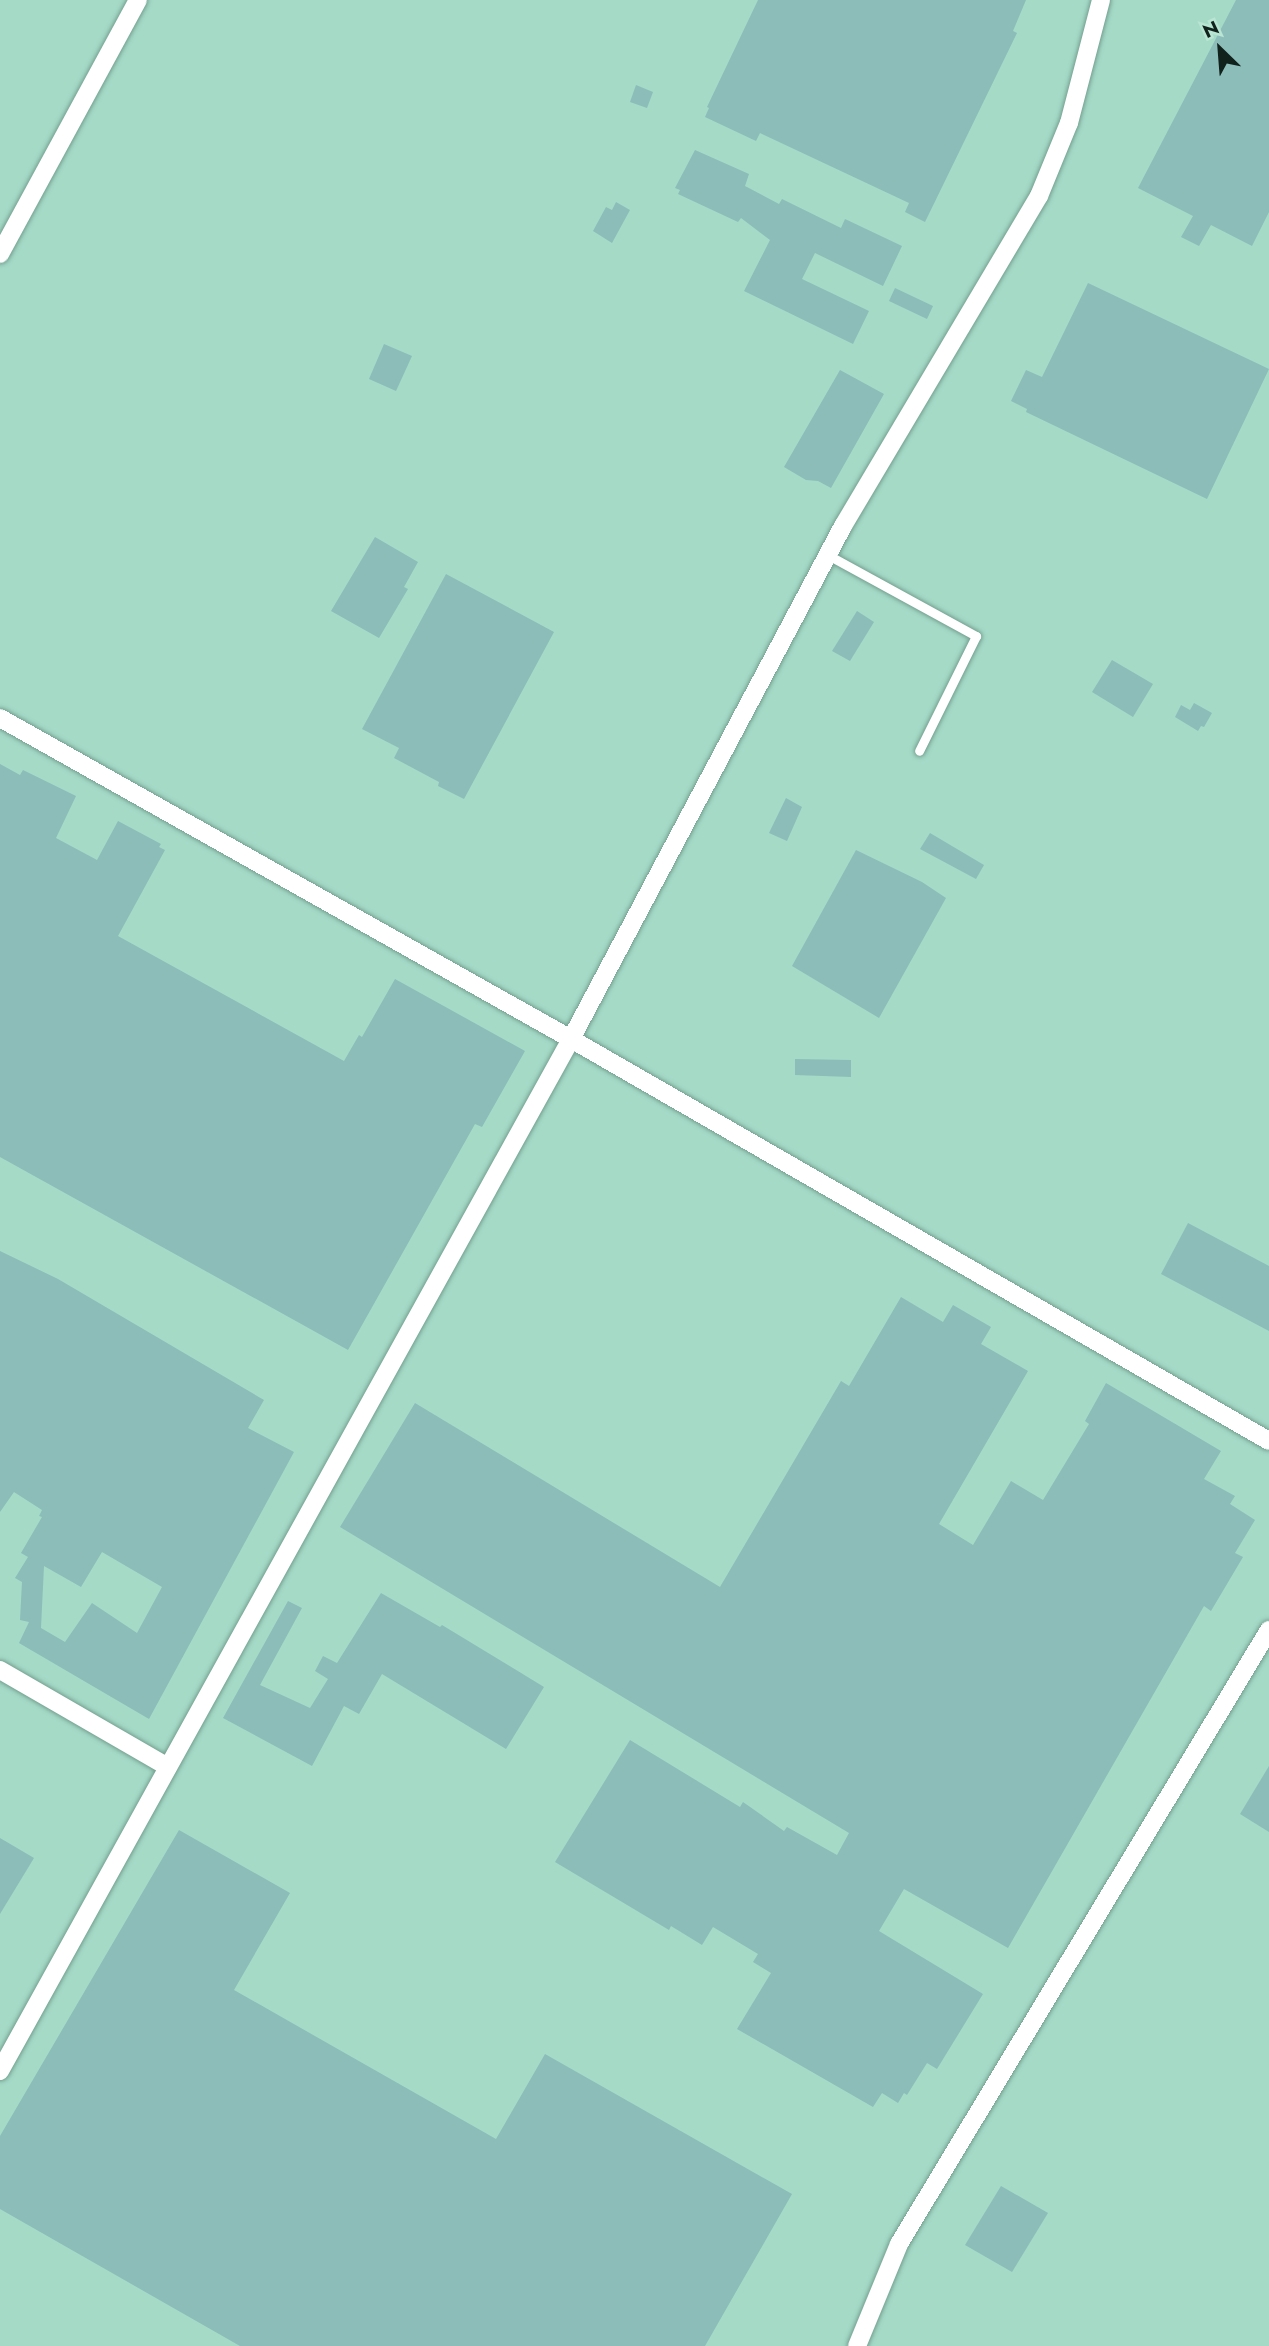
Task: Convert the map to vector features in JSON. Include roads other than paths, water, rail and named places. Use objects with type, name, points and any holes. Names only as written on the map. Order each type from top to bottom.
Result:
[{"type":"street","points":[[0,254],[138,0]]},
{"type":"street","points":[[0,2071],[571,1039],[828,555],[881,460],[1039,196],[1069,123],[1101,0]]},
{"type":"street","points":[[0,718],[571,1039],[1269,1441]]},
{"type":"street","points":[[857,2346],[899,2244],[1269,1630]]},
{"type":"street","points":[[0,1670],[168,1766]]},
{"type":"lane","points":[[828,555],[976,636],[919,751]]}]
